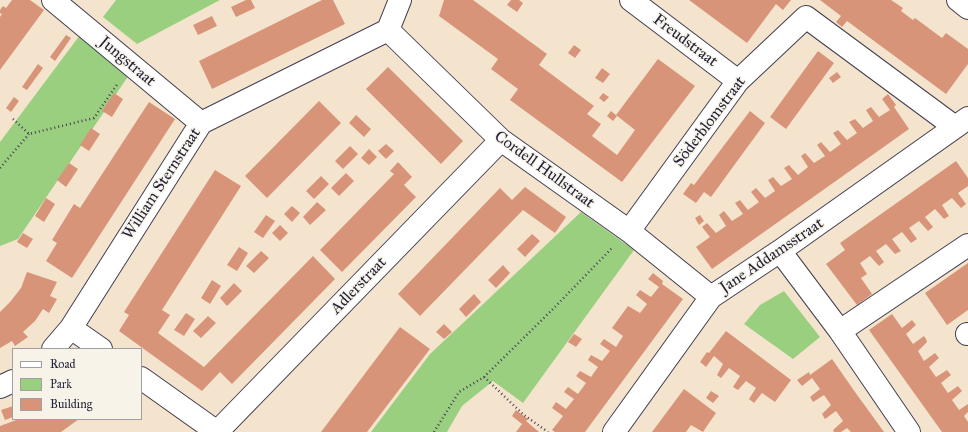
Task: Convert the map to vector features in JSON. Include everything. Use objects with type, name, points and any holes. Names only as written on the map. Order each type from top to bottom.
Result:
[{"type":"street","name":"Jungstraat","points":[[53,0],[201,123]]},
{"type":"street","points":[[388,30],[400,0]]},
{"type":"street","name":"Freudstraat","points":[[631,0],[738,81]]},
{"type":"street","points":[[958,0],[968,8]]},
{"type":"street","name":"Söderblomstraat","points":[[629,231],[738,81],[806,17],[962,122]]},
{"type":"street","name":"William Sternstraat","points":[[54,348],[71,328],[201,123],[388,30]]},
{"type":"street","name":"Cordell Hullstraat","points":[[388,30],[501,140],[629,231],[711,297]]},
{"type":"street","name":"Jane Addamsstraat","points":[[614,432],[711,297],[780,252],[962,122]]},
{"type":"street","name":"Adlerstraat","points":[[142,379],[217,432],[501,140]]},
{"type":"street","points":[[840,331],[968,245]]},
{"type":"street","points":[[780,252],[840,331],[909,432]]},
{"type":"street","points":[[71,328],[100,348]]},
{"type":"street","points":[[0,386],[12,381]]},
{"type":"path","points":[[0,168],[29,134],[94,118],[130,64]]},
{"type":"path","points":[[13,119],[29,134]]},
{"type":"path","points":[[434,432],[459,392],[484,377],[554,309],[629,231]]},
{"type":"path","points":[[484,377],[524,414],[548,432]]},
{"type":"green space","points":[[116,0],[220,0],[137,44],[103,17]]},
{"type":"green space","points":[[80,35],[129,75],[18,239],[0,246],[0,142]]},
{"type":"green space","points":[[581,212],[634,250],[523,403],[493,381],[462,406],[447,432],[371,432],[430,354]]},
{"type":"green space","points":[[784,291],[820,337],[793,359],[744,324],[760,305]]},
{"type":"building","points":[[12,0],[30,0],[44,10],[0,70],[0,17],[2,14],[0,13],[0,10],[3,6],[6,8]]},
{"type":"building","points":[[246,0],[251,0],[255,8],[236,17],[231,7]]},
{"type":"building","points":[[322,0],[333,0],[345,24],[212,89],[199,61]]},
{"type":"building","points":[[444,0],[473,0],[547,54],[539,65],[594,106],[587,114],[601,124],[592,136],[617,155],[635,130],[616,115],[658,59],[695,86],[622,182],[510,100],[518,89],[491,69],[498,59],[439,16]]},
{"type":"building","points":[[511,0],[519,0],[523,3],[517,12],[507,5]]},
{"type":"building","points":[[689,0],[791,0],[783,10],[776,4],[747,43]]},
{"type":"building","points":[[820,0],[891,0],[903,8],[901,11],[913,20],[915,18],[942,38],[946,33],[968,49],[968,64],[946,94],[847,21],[842,27],[836,22],[841,16]]},
{"type":"building","points":[[212,16],[217,26],[198,35],[193,25]]},
{"type":"building","points":[[66,35],[71,38],[55,61],[50,57]]},
{"type":"building","points":[[574,45],[581,50],[575,58],[568,53]]},
{"type":"building","points":[[818,51],[834,63],[786,129],[770,117]]},
{"type":"building","points":[[38,64],[43,68],[27,90],[22,87]]},
{"type":"building","points":[[388,67],[463,141],[441,164],[366,89]]},
{"type":"building","points":[[602,68],[610,74],[603,83],[595,78]]},
{"type":"building","points":[[837,72],[841,77],[833,83],[829,78]]},
{"type":"building","points":[[114,93],[123,99],[112,117],[102,111]]},
{"type":"building","points":[[603,93],[609,97],[604,102],[599,98]]},
{"type":"building","points":[[888,94],[896,105],[894,107],[909,129],[712,269],[696,247],[710,237],[702,227],[707,223],[716,233],[726,226],[719,215],[724,211],[732,221],[743,214],[735,203],[740,200],[748,210],[759,202],[751,192],[756,188],[765,198],[775,191],[768,180],[773,177],[781,186],[792,179],[784,168],[789,165],[798,175],[808,167],[801,156],[805,153],[814,163],[825,156],[817,145],[821,142],[830,152],[841,144],[833,133],[838,130],[847,140],[857,133],[849,122],[855,119],[863,128],[873,121],[866,110],[871,107],[879,117],[890,110],[882,99]]},
{"type":"building","points":[[14,97],[19,101],[11,112],[6,108]]},
{"type":"building","points":[[319,101],[341,123],[267,198],[245,176]]},
{"type":"building","points":[[149,102],[175,119],[72,278],[46,261],[57,243],[52,240],[74,204],[80,208]]},
{"type":"building","points":[[611,111],[617,116],[613,121],[607,116]]},
{"type":"building","points":[[750,111],[765,123],[711,197],[704,192],[696,203],[683,194],[691,183],[694,185]]},
{"type":"building","points":[[356,115],[371,129],[364,137],[349,123]]},
{"type":"building","points":[[91,128],[100,134],[89,151],[80,145]]},
{"type":"building","points":[[386,144],[394,151],[386,159],[378,151]]},
{"type":"building","points":[[350,146],[358,154],[343,169],[335,161]]},
{"type":"building","points":[[369,149],[377,157],[369,165],[361,158]]},
{"type":"building","points":[[956,161],[968,178],[968,186],[958,193],[966,204],[961,208],[952,198],[942,205],[949,216],[944,219],[935,209],[925,217],[933,227],[928,231],[919,221],[909,228],[917,239],[911,243],[902,232],[892,239],[901,251],[895,254],[886,244],[876,251],[884,262],[879,266],[870,256],[860,263],[867,274],[861,278],[872,294],[857,305],[826,264],[845,250],[840,243]]},
{"type":"building","points":[[398,162],[412,177],[404,185],[416,197],[342,272],[320,250],[394,174],[390,171]]},
{"type":"building","points":[[69,163],[78,169],[66,187],[57,180]]},
{"type":"building","points":[[215,170],[241,186],[162,310],[170,315],[158,333],[204,367],[313,256],[335,279],[232,384],[220,372],[202,391],[119,331],[129,315],[124,312]]},
{"type":"building","points":[[346,173],[354,181],[339,196],[331,188]]},
{"type":"building","points":[[321,176],[329,184],[314,199],[306,191]]},
{"type":"building","points":[[525,187],[566,217],[555,233],[523,210],[420,316],[398,294],[500,188],[512,200]]},
{"type":"building","points":[[46,198],[55,204],[44,222],[35,216]]},
{"type":"building","points":[[317,202],[326,210],[310,225],[303,217]]},
{"type":"building","points":[[292,206],[300,213],[292,222],[284,214]]},
{"type":"building","points":[[266,215],[275,221],[263,238],[254,232]]},
{"type":"building","points":[[700,215],[704,221],[699,225],[695,218]]},
{"type":"building","points":[[280,225],[288,233],[280,241],[272,233]]},
{"type":"building","points":[[23,233],[33,239],[27,248],[17,242]]},
{"type":"building","points":[[532,234],[540,241],[525,257],[517,249]]},
{"type":"building","points":[[239,247],[248,253],[237,271],[227,265]]},
{"type":"building","points":[[261,251],[269,258],[254,273],[246,266]]},
{"type":"building","points":[[968,263],[968,310],[947,325],[925,293]]},
{"type":"building","points":[[503,265],[510,273],[496,288],[488,280]]},
{"type":"building","points":[[27,272],[57,282],[50,296],[57,299],[49,313],[43,309],[35,321],[23,332],[28,337],[15,346],[12,341],[0,348],[0,312],[21,288]]},
{"type":"building","points":[[653,273],[663,281],[662,284],[683,299],[585,432],[555,432],[552,430],[563,416],[552,408],[556,402],[566,409],[574,399],[564,392],[568,387],[578,394],[586,383],[576,376],[580,371],[591,377],[598,367],[588,360],[591,355],[602,361],[610,351],[600,344],[604,339],[616,347],[623,336],[612,328],[628,306],[640,313],[647,304],[636,295],[640,290],[651,297],[659,287],[648,279]]},
{"type":"building","points":[[212,280],[221,286],[210,304],[201,298]]},
{"type":"building","points":[[234,283],[242,291],[227,306],[220,298]]},
{"type":"building","points":[[474,294],[481,302],[466,317],[459,309]]},
{"type":"building","points":[[186,313],[195,319],[184,336],[174,330]]},
{"type":"building","points":[[892,314],[902,328],[912,320],[916,325],[906,334],[913,344],[924,336],[927,342],[918,351],[924,361],[935,353],[939,358],[929,367],[936,377],[947,370],[951,375],[941,383],[948,393],[958,386],[962,391],[952,400],[959,410],[968,404],[968,412],[964,416],[968,422],[968,432],[942,432],[869,330]]},
{"type":"building","points":[[208,316],[216,323],[201,338],[193,331]]},
{"type":"building","points":[[444,324],[452,332],[444,339],[436,332]]},
{"type":"building","points":[[400,327],[430,349],[367,432],[321,432]]},
{"type":"building","points":[[726,331],[791,380],[775,402],[762,393],[754,403],[749,399],[756,388],[746,381],[738,390],[733,387],[740,376],[729,368],[721,378],[717,375],[723,364],[714,356],[706,367],[700,362]]},
{"type":"building","points":[[574,334],[582,339],[576,347],[568,342]]},
{"type":"building","points":[[832,359],[884,432],[851,432],[847,428],[841,432],[834,432],[833,430],[843,421],[836,411],[825,419],[822,414],[831,405],[824,395],[813,402],[810,397],[820,389],[812,378],[802,386],[797,380],[809,372],[810,375]]},
{"type":"building","points":[[684,389],[716,413],[703,432],[691,425],[686,432],[652,432]]},
{"type":"building","points":[[711,391],[719,396],[713,403],[706,398]]},
{"type":"building","points":[[12,406],[12,417],[5,420],[1,410]]},
{"type":"building","points":[[516,410],[528,419],[526,421],[539,432],[516,432],[522,424],[512,416]]},
{"type":"building","points":[[16,420],[78,420],[61,432],[0,432],[0,426]]}]
